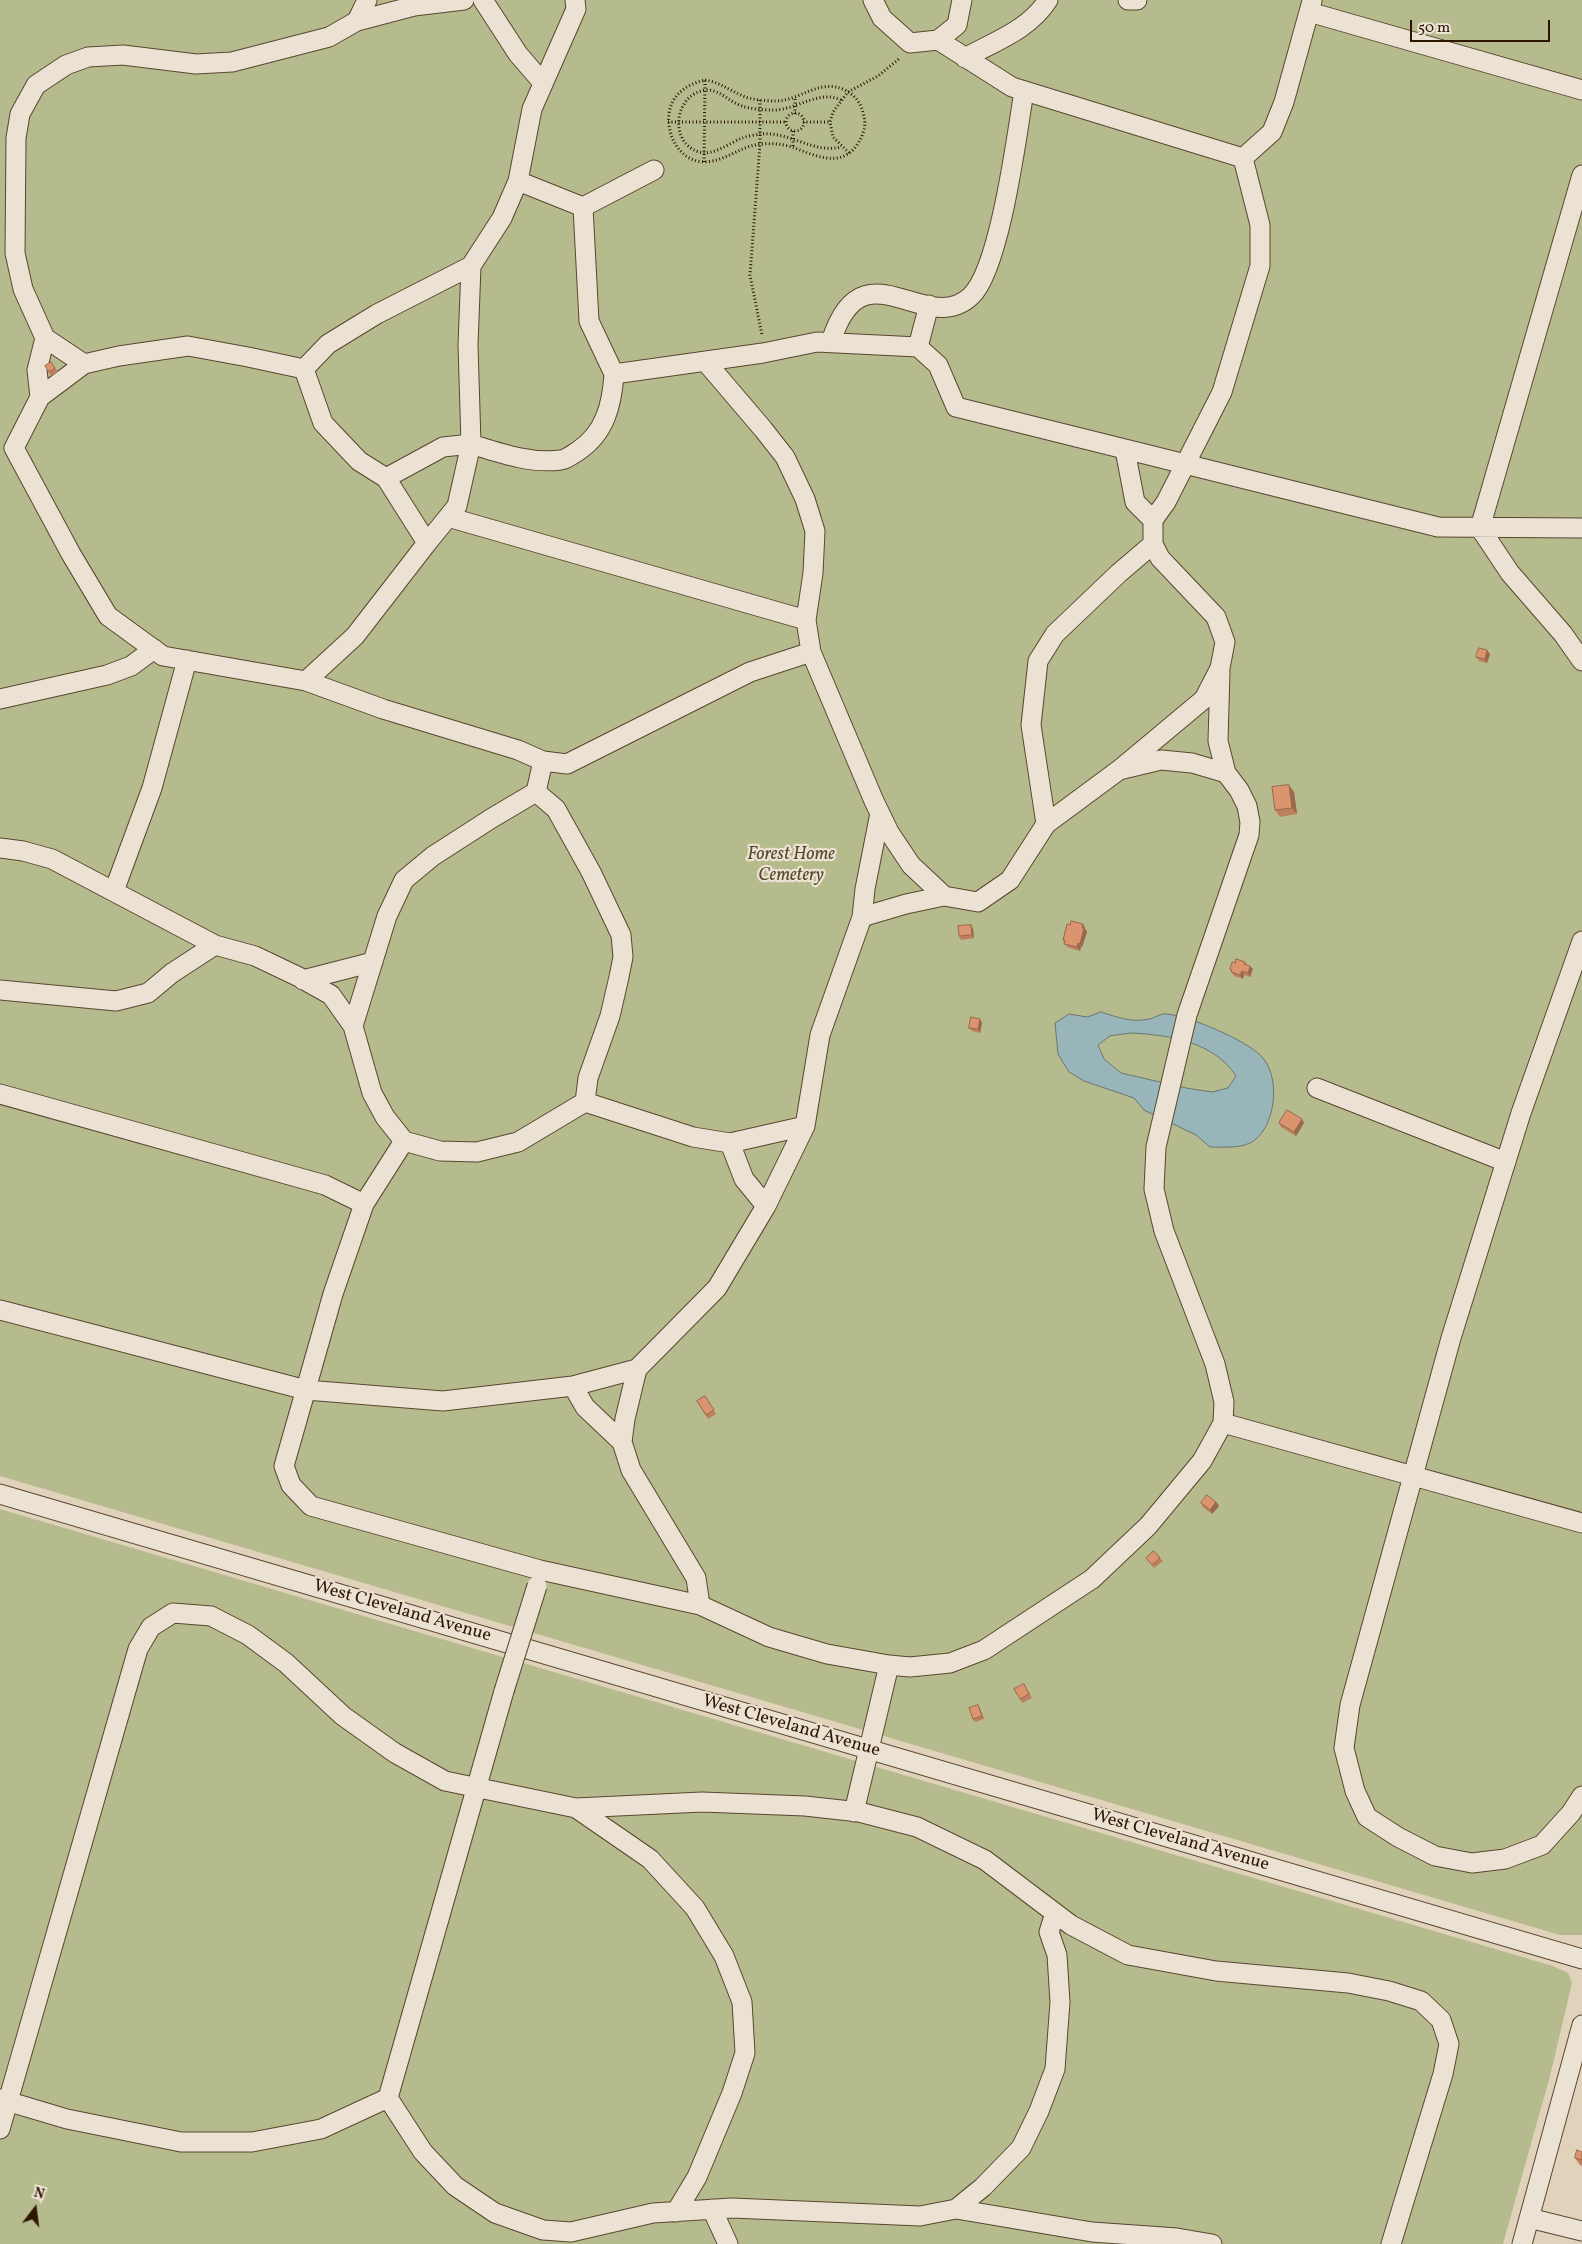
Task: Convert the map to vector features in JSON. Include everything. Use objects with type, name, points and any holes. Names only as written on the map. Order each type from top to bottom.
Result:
[{"type":"street","points":[[357,21],[366,0]]},
{"type":"street","points":[[84,364],[45,338],[23,289],[15,253],[16,138],[20,114],[36,85],[66,65],[88,57],[124,55],[196,64],[232,62],[329,37],[357,21],[412,3],[464,0]]},
{"type":"street","points":[[483,0],[518,54],[543,83]]},
{"type":"street","points":[[304,370],[328,344],[377,314],[470,266],[502,218],[518,181],[532,109],[576,9],[575,0]]},
{"type":"street","points":[[873,0],[882,18],[910,43],[938,40],[956,25],[962,0]]},
{"type":"street","points":[[965,58],[1014,34],[1039,15],[1048,0]]},
{"type":"street","points":[[1128,0],[1137,0]]},
{"type":"street","points":[[1243,158],[1272,132],[1284,102],[1311,6],[1582,90]]},
{"type":"street","points":[[938,40],[1012,87],[1243,158]]},
{"type":"street","points":[[831,342],[839,317],[852,301],[864,295],[894,296],[945,308],[959,304],[972,296],[982,282],[990,258],[1008,187],[1024,91]]},
{"type":"street","points":[[404,1141],[364,1204],[333,1294],[284,1466],[290,1485],[311,1506],[538,1578],[700,1605],[769,1637],[827,1654],[910,1667],[950,1663],[984,1650],[1092,1579],[1148,1526],[1202,1461],[1223,1422],[1224,1402],[1215,1364],[1164,1231],[1154,1189],[1156,1147],[1159,1130],[1187,1015],[1249,835],[1250,822],[1247,806],[1240,790],[1226,773],[1218,741],[1220,668],[1225,642],[1216,616],[1160,558],[1153,544],[1153,520],[1166,502],[1222,392],[1260,266],[1260,225],[1243,158]]},
{"type":"street","points":[[518,181],[583,207],[654,170]]},
{"type":"street","points":[[1582,174],[1480,528],[1510,573],[1563,634],[1582,661]]},
{"type":"street","points":[[386,478],[443,447],[471,444],[524,460],[563,460],[587,445],[603,424],[612,400],[614,374],[589,321],[583,207]]},
{"type":"street","points":[[306,681],[355,636],[457,506],[471,444],[468,345],[470,266]]},
{"type":"street","points":[[918,347],[929,305]]},
{"type":"street","points":[[40,397],[38,370],[45,338]]},
{"type":"street","points":[[614,374],[831,342],[868,346],[918,347],[938,365],[956,407],[1438,527],[1582,528]]},
{"type":"street","points":[[304,370],[188,346],[119,356],[84,364],[40,397],[7,451],[108,616],[163,656],[306,681],[383,709],[518,750],[543,761],[567,764],[750,672],[811,652]]},
{"type":"street","points":[[705,361],[785,457],[805,499],[815,531],[813,573],[806,620],[811,652],[889,832],[911,865],[944,896]]},
{"type":"street","points":[[304,370],[323,423],[359,461],[386,478],[427,543]]},
{"type":"street","points":[[1125,450],[1135,502],[1153,520]]},
{"type":"street","points":[[448,517],[806,620]]},
{"type":"street","points":[[1046,824],[1034,756],[1032,726],[1038,661],[1054,634],[1153,544]]},
{"type":"street","points":[[0,699],[107,675],[131,666],[154,649]]},
{"type":"street","points":[[114,891],[152,788],[187,660]]},
{"type":"street","points":[[862,917],[906,904],[944,896],[978,902],[1010,880],[1046,824],[1118,770],[1204,699],[1220,668]]},
{"type":"street","points":[[1118,770],[1161,760],[1192,763],[1226,773]]},
{"type":"street","points":[[353,1026],[387,916],[404,880],[433,856],[536,792],[543,761]]},
{"type":"street","points":[[536,792],[556,809],[621,935],[623,957],[619,977],[610,1016],[588,1078],[584,1102]]},
{"type":"street","points":[[0,1310],[306,1390],[443,1401],[573,1386],[637,1369],[717,1288],[766,1206],[805,1126],[820,1035],[862,917],[865,889],[880,813]]},
{"type":"street","points":[[0,848],[23,851],[52,859],[215,944],[255,956],[330,995],[353,1026],[372,1093],[385,1117],[404,1141],[440,1151],[477,1152],[518,1142],[584,1102],[693,1137],[730,1143],[805,1126]]},
{"type":"street","points":[[1582,941],[1506,1162],[1451,1338],[1350,1704],[1344,1748],[1355,1791],[1367,1817],[1398,1837],[1435,1856],[1472,1863],[1506,1859],[1542,1845],[1571,1813],[1582,1796]]},
{"type":"street","points":[[0,990],[116,1002],[148,993],[172,973],[215,944]]},
{"type":"street","points":[[304,980],[373,962]]},
{"type":"street","points":[[1317,1088],[1506,1162]]},
{"type":"street","points":[[0,1094],[325,1185],[364,1204]]},
{"type":"street","points":[[730,1143],[744,1178],[766,1206]]},
{"type":"street","points":[[637,1369],[625,1419],[622,1442],[631,1470],[696,1578],[700,1605]]},
{"type":"street","points":[[573,1386],[585,1407],[622,1442]]},
{"type":"street","points":[[1223,1422],[1582,1523]]},
{"type":"street","name":"West Cleveland Avenue","points":[[0,1494],[1582,1959]]},
{"type":"street","points":[[538,1578],[388,2098],[423,2152],[455,2186],[495,2213],[543,2230],[571,2232],[653,2213],[712,2209],[732,2208],[920,2216],[956,2209],[1092,2232],[1177,2238],[1212,2244]]},
{"type":"street","points":[[0,2129],[4,2100],[138,1649],[151,1627],[173,1613],[211,1616],[248,1635],[286,1663],[343,1716],[395,1754],[445,1781],[576,1808],[702,1802],[805,1806],[854,1812],[917,1827],[985,1860],[1071,1925],[1128,1955],[1216,1971],[1348,1983],[1389,1991],[1421,2000],[1441,2020],[1449,2044],[1444,2074],[1391,2244]]},
{"type":"street","points":[[854,1812],[889,1665]]},
{"type":"street","points":[[576,1808],[650,1859],[695,1908],[724,1956],[742,2002],[745,2052],[732,2094],[696,2177],[676,2212]]},
{"type":"street","points":[[956,2209],[983,2187],[1021,2148],[1039,2111],[1055,2069],[1060,2002],[1057,1955],[1049,1932],[1055,1913]]},
{"type":"street","points":[[1522,2244],[1582,2025]]},
{"type":"street","points":[[4,2100],[67,2119],[181,2142],[252,2142],[321,2129],[388,2098]]},
{"type":"street","points":[[712,2209],[728,2244]]},
{"type":"street","points":[[1529,2218],[1582,2231]]},
{"type":"street","points":[[557,2244],[571,2232]]},
{"type":"path","points":[[849,154],[832,137],[830,122],[833,112],[848,92],[878,76],[901,57],[910,43]]},
{"type":"path","points":[[704,162],[705,80]]},
{"type":"path","points":[[705,80],[715,82],[748,98],[760,100],[778,101],[795,98],[817,87],[828,85],[856,97],[862,107],[865,131],[849,154],[830,159],[806,154],[793,148],[760,144],[748,145],[713,161],[704,162],[680,152],[668,132],[669,109],[675,97],[692,83],[705,80]]},
{"type":"path","points":[[841,100],[833,96],[823,96],[794,106],[772,110],[744,107],[715,92],[704,91],[695,94],[684,103],[678,122],[685,142],[699,152],[718,150],[744,137],[760,134],[774,134],[793,138],[824,150],[841,147]]},
{"type":"path","points":[[794,114],[795,98]]},
{"type":"path","points":[[760,100],[760,144],[750,275],[765,352]]},
{"type":"path","points":[[794,114],[800,115],[804,122],[802,128],[793,131],[788,128],[787,117],[794,114]]},
{"type":"path","points":[[668,122],[786,122]]},
{"type":"path","points":[[804,122],[830,122]]},
{"type":"path","points":[[793,131],[793,148]]},
{"type":"green space","name":"Forest Home Cemetery","points":[[0,0],[1582,0],[1582,1935],[1560,1935],[0,1476]]},
{"type":"green space","points":[[0,1509],[1553,1966],[1568,1973],[1572,1983],[1550,2076],[1503,2244],[0,2244]]},
{"type":"water","points":[[1101,1012],[1125,1019],[1137,1020],[1149,1019],[1165,1014],[1177,1016],[1217,1030],[1243,1043],[1261,1056],[1271,1075],[1273,1099],[1268,1123],[1255,1140],[1250,1143],[1233,1147],[1210,1147],[1196,1135],[1144,1110],[1134,1098],[1084,1081],[1069,1072],[1058,1054],[1055,1023],[1069,1014],[1087,1017]],"holes":[[[1132,1033],[1176,1039],[1203,1048],[1227,1064],[1236,1076],[1228,1088],[1212,1092],[1121,1073],[1104,1059],[1098,1045],[1110,1036]]]},
{"type":"building","points":[[51,362],[55,368],[49,372],[45,366]]},
{"type":"building","points":[[1479,648],[1487,650],[1485,659],[1476,657]]},
{"type":"building","points":[[1289,785],[1292,808],[1275,810],[1272,787]]},
{"type":"building","points":[[1071,921],[1083,924],[1082,928],[1084,928],[1080,944],[1078,943],[1077,947],[1064,944],[1065,940],[1063,940],[1067,924],[1070,925]]},
{"type":"building","points":[[971,925],[972,935],[959,936],[958,926]]},
{"type":"building","points":[[1236,959],[1250,966],[1248,973],[1242,971],[1240,975],[1231,972],[1232,962],[1235,963]]},
{"type":"building","points":[[971,1017],[980,1019],[978,1029],[969,1028]]},
{"type":"building","points":[[1287,1110],[1302,1119],[1294,1132],[1279,1123]]},
{"type":"building","points":[[705,1396],[714,1410],[706,1415],[697,1401]]},
{"type":"building","points":[[1207,1495],[1216,1502],[1210,1510],[1201,1503]]},
{"type":"building","points":[[1154,1551],[1160,1558],[1152,1565],[1146,1558]]},
{"type":"building","points":[[1024,1684],[1029,1694],[1020,1699],[1014,1689]]},
{"type":"building","points":[[978,1705],[982,1716],[973,1719],[969,1708]]},
{"type":"building","points":[[1577,2150],[1582,2152],[1582,2160],[1575,2158]]}]
